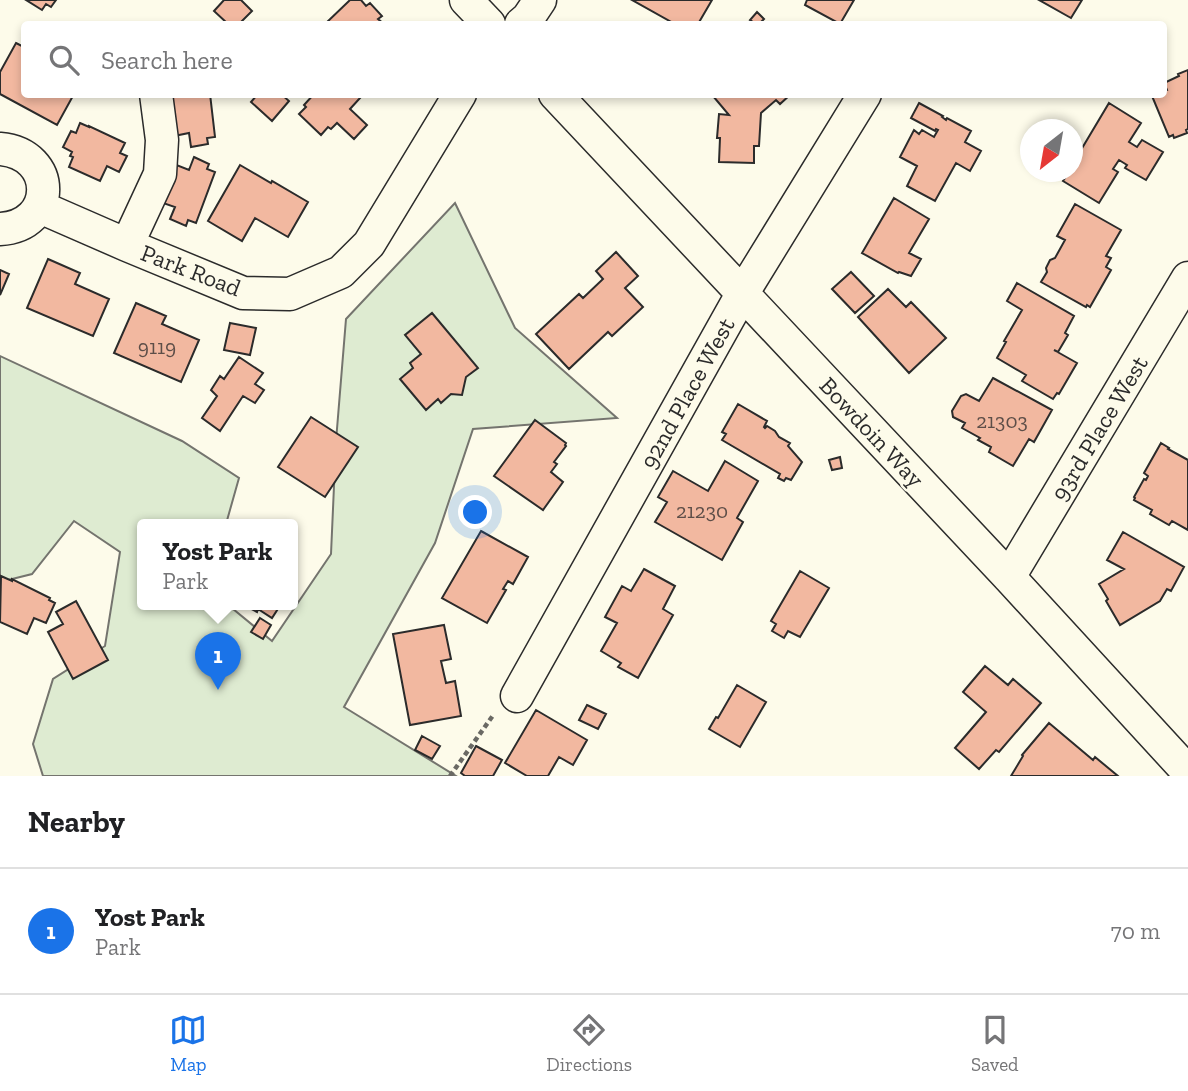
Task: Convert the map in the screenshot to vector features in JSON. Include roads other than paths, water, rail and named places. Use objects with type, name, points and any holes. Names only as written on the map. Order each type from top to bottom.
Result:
[{"type":"street","points":[[466,0],[486,21]]},
{"type":"street","points":[[524,21],[540,0]]},
{"type":"street","points":[[127,245],[160,174],[162,140],[157,98]]},
{"type":"street","name":"Park Road","points":[[40,207],[243,293],[290,294],[341,272],[369,244],[458,98]]},
{"type":"street","name":"Bowdoin Way","points":[[559,98],[1009,577],[1188,772]]},
{"type":"street","name":"92nd Place West","points":[[517,696],[742,294],[863,98]]},
{"type":"street","points":[[0,149],[13,150],[36,165],[42,178],[43,192],[40,207],[34,216],[12,229],[0,229]]},
{"type":"street","name":"93rd Place West","points":[[1009,577],[1188,278]]},
{"type":"place","name":"Yost Park","points":[[218,690]]}]
